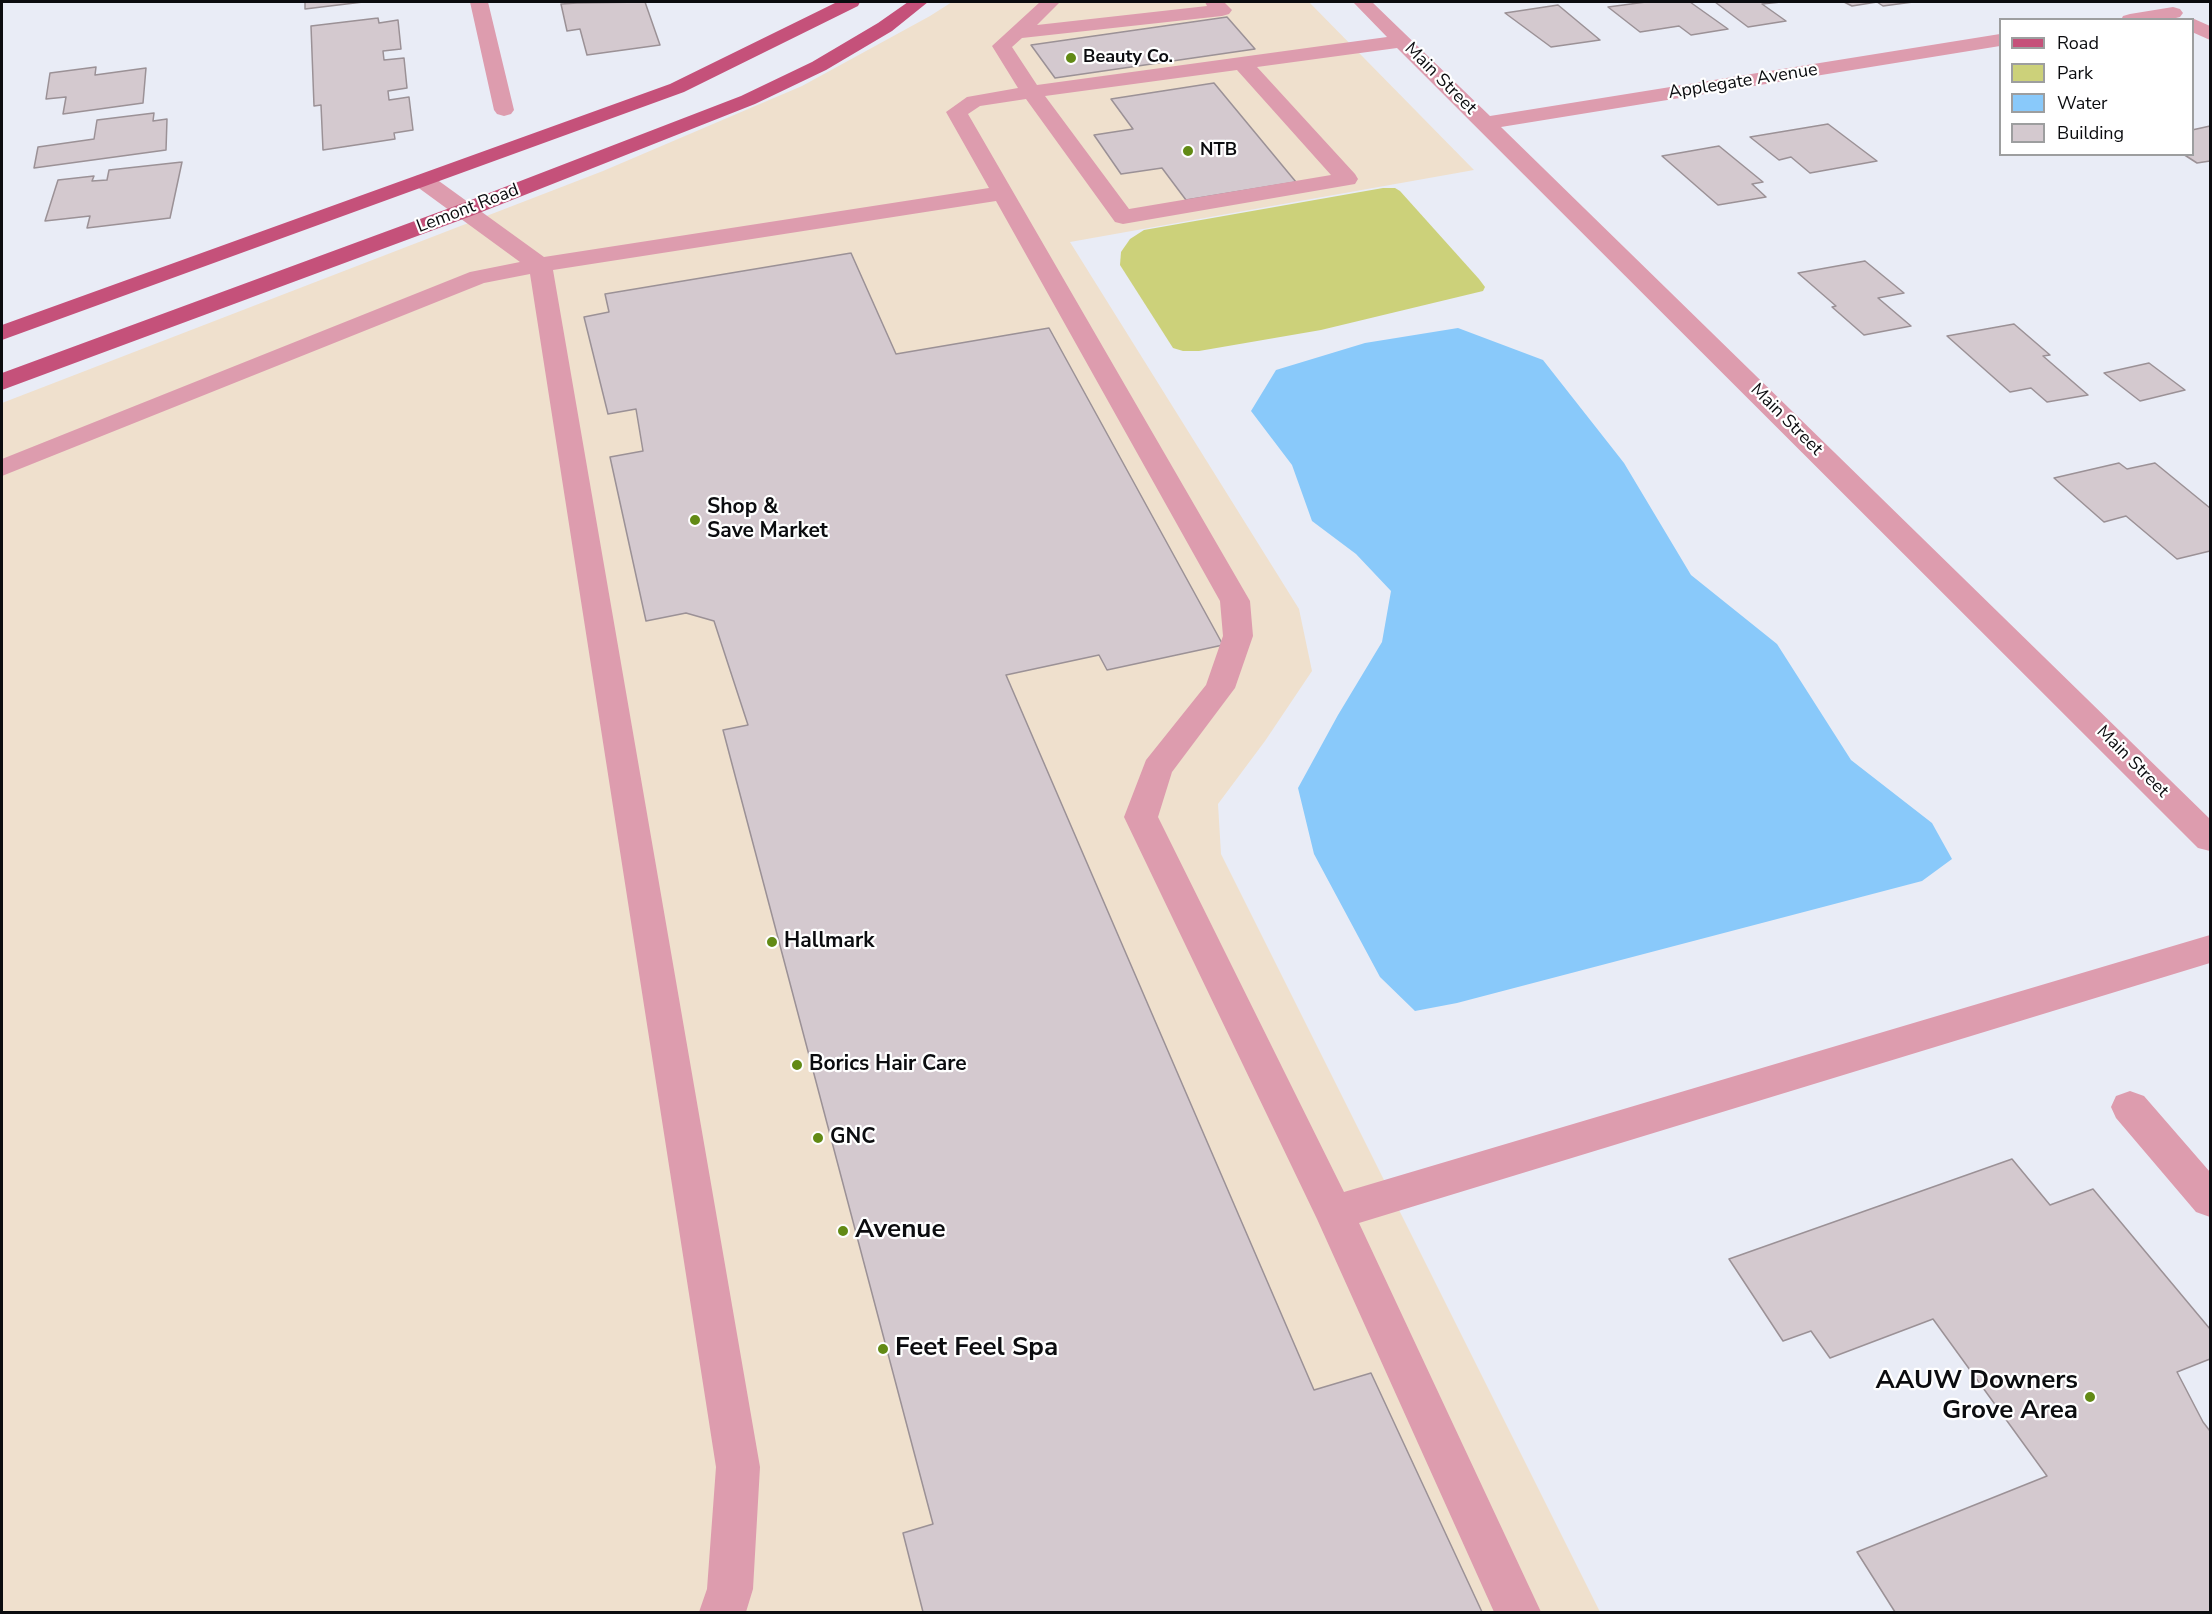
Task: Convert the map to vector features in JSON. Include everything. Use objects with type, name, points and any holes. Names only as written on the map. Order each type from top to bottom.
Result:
[{"type":"main road","name":"Lemont Road","points":[[2,333],[677,88],[851,2]]},
{"type":"main road","name":"Lemont Road","points":[[2,382],[466,210],[748,100],[819,66],[885,27],[919,2]]},
{"type":"street","points":[[479,2],[504,110]]},
{"type":"street","points":[[1051,2],[1002,46],[1031,92],[1123,217],[1347,179],[1242,63]]},
{"type":"street","points":[[1016,33],[1222,10],[1214,2]]},
{"type":"street","name":"Main Street","points":[[1362,2],[2211,839]]},
{"type":"street","points":[[2153,2],[2179,16]]},
{"type":"street","points":[[2154,18],[2179,16]]},
{"type":"street","points":[[2194,25],[2211,34]]},
{"type":"street","name":"Applegate Avenue","points":[[1485,123],[1999,40]]},
{"type":"street","points":[[1402,41],[974,101],[956,112],[1234,601],[1238,636],[1221,688],[1157,768],[1141,817],[1334,1213],[1518,1612]]},
{"type":"street","points":[[424,181],[540,265],[738,1467],[730,1588],[723,1612]]},
{"type":"street","points":[[2,468],[478,277],[540,265],[1003,193]]},
{"type":"street","points":[[1334,1213],[2211,949]]},
{"type":"street","points":[[2130,1107],[2211,1200]]},
{"type":"shaded area","points":[[952,2],[1309,2],[1474,170],[1070,242],[1299,609],[1312,671],[1265,741],[1218,804],[1221,854],[1600,1612],[2,1612],[2,403],[603,171],[802,86]]},
{"type":"green space","points":[[1383,188],[1395,188],[1400,191],[1479,279],[1485,287],[1483,291],[1321,330],[1199,351],[1183,351],[1173,348],[1120,265],[1121,252],[1130,239],[1144,230]]},
{"type":"water","points":[[1458,328],[1543,360],[1624,463],[1691,575],[1777,644],[1851,760],[1932,823],[1952,859],[1922,881],[1457,1003],[1415,1011],[1380,977],[1314,854],[1298,788],[1382,642],[1391,591],[1356,554],[1312,521],[1292,465],[1251,411],[1276,370],[1365,343]]},
{"type":"building","points":[[305,2],[363,2],[305,9]]},
{"type":"building","points":[[645,2],[660,45],[587,55],[580,29],[567,31],[561,4]]},
{"type":"building","points":[[1646,2],[1690,2],[1728,29],[1691,35],[1679,26],[1640,32],[1608,7]]},
{"type":"building","points":[[1715,2],[1781,2],[1762,4],[1786,21],[1748,27]]},
{"type":"building","points":[[1844,2],[1877,2],[1852,6]]},
{"type":"building","points":[[1877,2],[1913,2],[1883,6]]},
{"type":"building","points":[[1558,5],[1600,40],[1551,47],[1505,13]]},
{"type":"building","points":[[1227,17],[1255,49],[1055,78],[1031,45]]},
{"type":"building","points":[[378,18],[379,23],[398,20],[401,49],[383,51],[384,60],[404,58],[407,88],[388,91],[389,100],[409,97],[413,130],[394,133],[395,139],[323,150],[321,105],[314,106],[311,26]]},
{"type":"building","points":[[96,67],[95,75],[146,68],[143,103],[63,114],[66,97],[46,99],[50,73]]},
{"type":"building","name":"NTB","points":[[1214,83],[1296,182],[1186,200],[1162,168],[1121,174],[1094,135],[1133,129],[1111,99]]},
{"type":"building","points":[[154,113],[153,121],[167,119],[166,150],[34,168],[38,147],[94,139],[97,120]]},
{"type":"building","points":[[1828,124],[1877,161],[1810,173],[1791,157],[1779,160],[1750,137]]},
{"type":"building","points":[[2210,126],[2210,161],[2197,163],[2186,156],[2194,156],[2194,130]]},
{"type":"building","points":[[1719,146],[1763,182],[1752,184],[1766,197],[1718,205],[1662,156]]},
{"type":"building","points":[[182,162],[170,218],[87,228],[90,216],[45,221],[58,180],[94,176],[92,181],[107,180],[109,170]]},
{"type":"building","points":[[851,253],[896,354],[1049,328],[1223,645],[1107,670],[1099,655],[1006,675],[1314,1390],[1371,1373],[1482,1612],[923,1612],[903,1533],[933,1524],[723,730],[748,725],[714,621],[686,613],[646,621],[610,457],[643,451],[636,409],[608,414],[584,317],[609,312],[605,294]]},
{"type":"building","points":[[1865,261],[1904,293],[1878,298],[1911,326],[1864,335],[1832,307],[1836,306],[1798,273]]},
{"type":"building","points":[[2014,324],[2050,355],[2043,356],[2088,395],[2047,402],[2031,388],[2010,392],[1947,336]]},
{"type":"building","points":[[2149,363],[2185,390],[2140,401],[2104,373]]},
{"type":"building","points":[[2119,463],[2127,469],[2155,463],[2210,508],[2210,551],[2177,559],[2126,516],[2104,522],[2054,478]]},
{"type":"building","name":"AAUW Downers Grove Area","points":[[2012,1159],[2050,1205],[2093,1189],[2210,1329],[2210,1359],[2177,1372],[2210,1431],[2210,1612],[1895,1612],[1857,1552],[2047,1476],[1933,1319],[1830,1358],[1811,1331],[1783,1341],[1729,1259]]},
{"type":"place","name":"Beauty Co.","points":[[1071,58]]},
{"type":"place","name":"NTB","points":[[1188,151]]},
{"type":"place","name":"Shop & Save Market","points":[[695,520]]},
{"type":"place","name":"Hallmark","points":[[772,942]]},
{"type":"place","name":"Borics Hair Care","points":[[797,1065]]},
{"type":"place","name":"GNC","points":[[818,1138]]},
{"type":"place","name":"Avenue","points":[[843,1231]]},
{"type":"place","name":"Feet Feel Spa","points":[[883,1349]]},
{"type":"place","name":"AAUW Downers Grove Area","points":[[2090,1397]]}]
